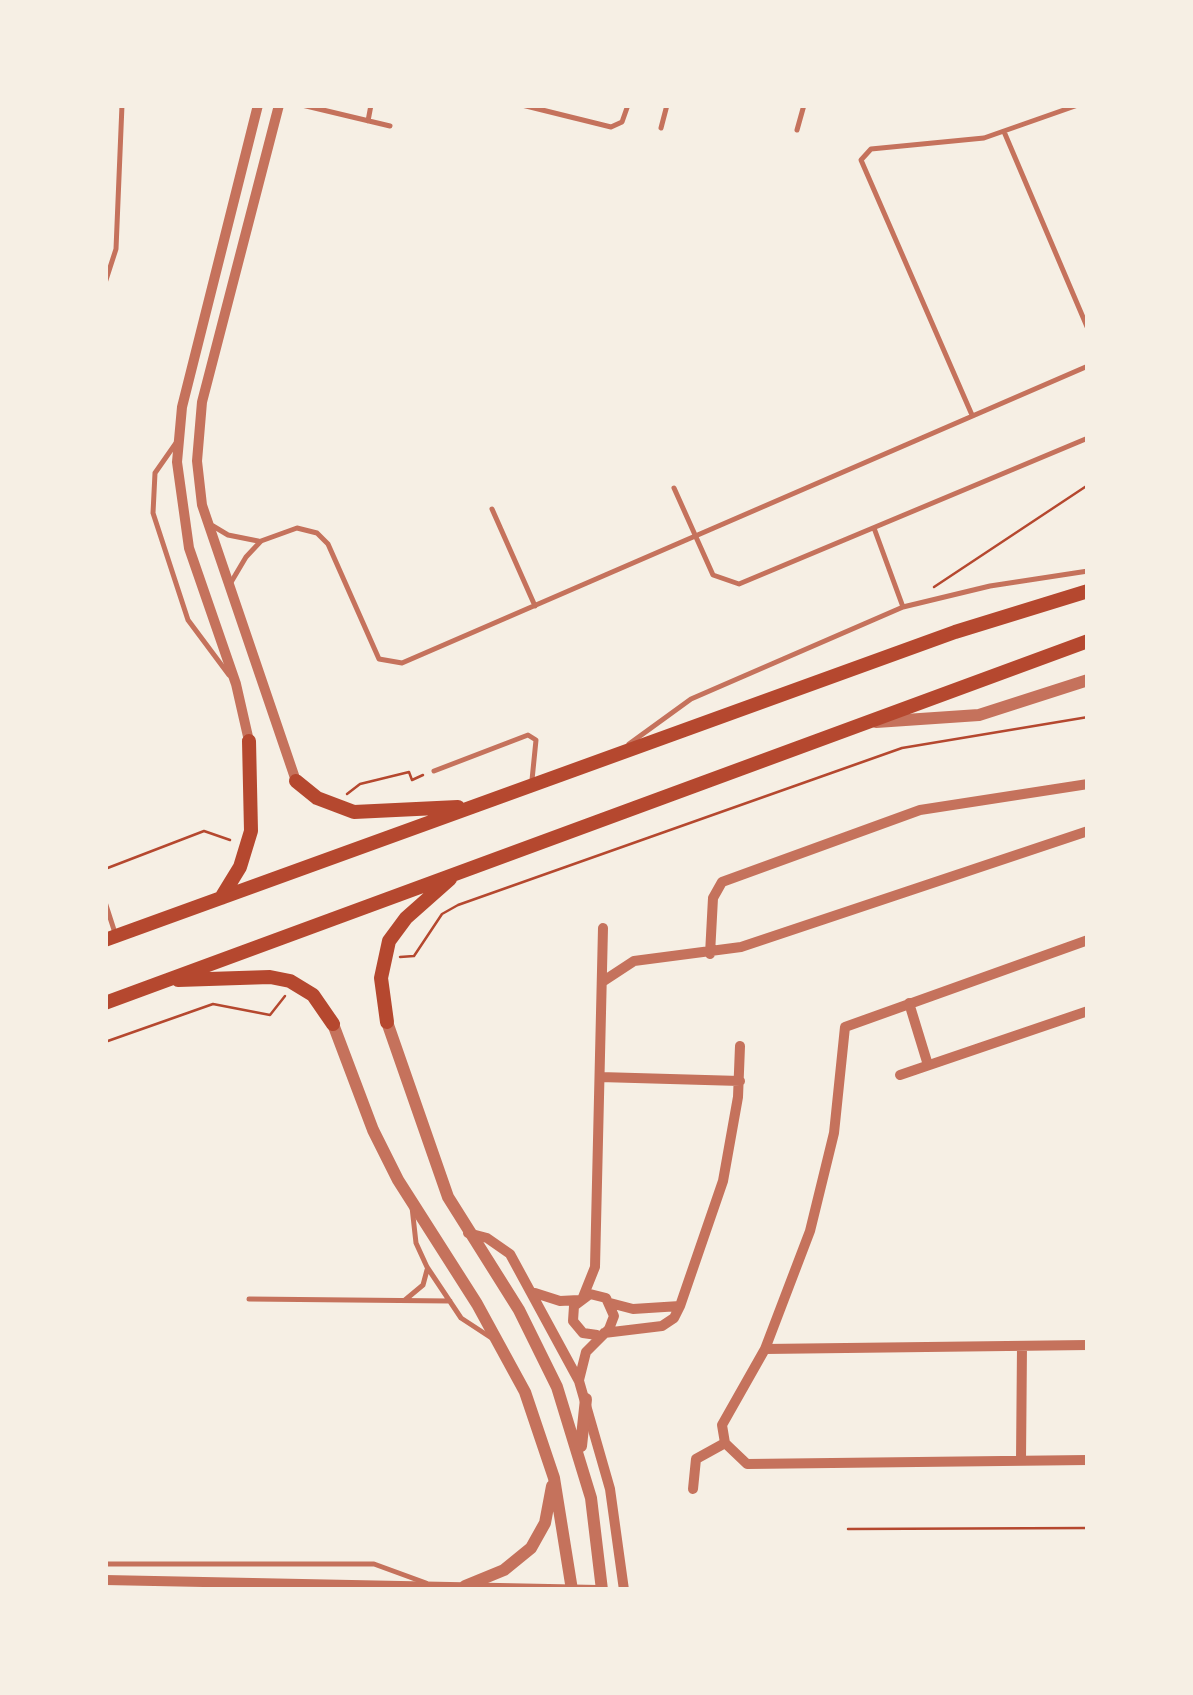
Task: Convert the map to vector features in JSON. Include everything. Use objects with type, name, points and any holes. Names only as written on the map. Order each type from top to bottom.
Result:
[{"type":"main road","points":[[110,938],[954,632],[1088,591]]},
{"type":"main road","points":[[105,1004],[1088,641]]},
{"type":"main road","points":[[221,899],[248,846],[254,800],[249,741]]},
{"type":"main road","points":[[296,781],[317,798],[342,809],[378,813],[473,806]]},
{"type":"main road","points":[[386,1022],[380,978],[385,950],[400,925],[458,872]]},
{"type":"main road","points":[[168,980],[270,977],[290,982],[312,994],[333,1024]]},
{"type":"street","points":[[249,741],[236,684],[189,548],[178,490],[178,440],[258,105]]},
{"type":"street","points":[[279,105],[202,402],[197,461],[206,520],[296,781]]},
{"type":"street","points":[[189,548],[213,540]]},
{"type":"street","points":[[864,722],[979,716],[1088,680]]},
{"type":"street","points":[[710,954],[714,898],[722,882],[920,810],[1088,784]]},
{"type":"street","points":[[602,982],[650,956],[710,954],[1088,830]]},
{"type":"street","points":[[579,1381],[586,1352],[614,1316],[596,1267],[603,928]]},
{"type":"street","points":[[1088,940],[845,1027],[824,1178],[810,1230],[765,1349],[722,1425],[724,1443],[739,1460],[1088,1460]]},
{"type":"street","points":[[909,1003],[928,1065]]},
{"type":"street","points":[[900,1075],[1088,1010]]},
{"type":"street","points":[[105,1580],[600,1590],[596,1521],[580,1454],[533,1336],[468,1234],[440,1178],[386,1022]]},
{"type":"street","points":[[333,1024],[373,1130],[412,1204],[498,1339],[526,1392],[554,1478],[572,1589]]},
{"type":"street","points":[[596,1267],[574,1321],[583,1333],[670,1323],[680,1306],[718,1202],[740,1081],[740,1046]]},
{"type":"street","points":[[600,1077],[740,1081]]},
{"type":"street","points":[[468,1234],[503,1248],[534,1293],[579,1381],[616,1518],[624,1590]]},
{"type":"street","points":[[534,1293],[551,1300],[608,1301],[648,1308],[680,1306]]},
{"type":"street","points":[[765,1349],[1088,1345]]},
{"type":"street","points":[[1022,1346],[1022,1460]]},
{"type":"street","points":[[580,1454],[586,1399]]},
{"type":"street","points":[[693,1489],[696,1460],[724,1443]]},
{"type":"street","points":[[465,1586],[504,1570],[531,1548],[545,1524],[554,1478]]},
{"type":"lane","points":[[105,282],[116,249],[122,105]]},
{"type":"lane","points":[[302,105],[390,126]]},
{"type":"lane","points":[[368,120],[371,105]]},
{"type":"lane","points":[[522,105],[611,127],[622,122],[628,105]]},
{"type":"lane","points":[[661,128],[667,105]]},
{"type":"lane","points":[[798,130],[804,105]]},
{"type":"lane","points":[[973,416],[861,160],[871,150],[931,147],[1004,133],[1078,105]]},
{"type":"lane","points":[[1004,133],[1088,329]]},
{"type":"lane","points":[[229,587],[239,566],[261,542],[297,528],[323,538],[378,659],[388,663],[409,661],[1088,366]]},
{"type":"lane","points":[[674,488],[713,576],[739,584],[1088,438]]},
{"type":"lane","points":[[178,440],[154,474],[153,513],[188,620],[236,684]]},
{"type":"lane","points":[[492,509],[536,606]]},
{"type":"lane","points":[[206,520],[228,535],[261,542]]},
{"type":"lane","points":[[874,528],[904,607]]},
{"type":"lane","points":[[615,757],[690,699],[904,607],[990,586],[1088,571]]},
{"type":"lane","points":[[434,771],[528,734],[536,740],[531,764],[534,785]]},
{"type":"lane","points":[[105,902],[110,938]]},
{"type":"lane","points":[[412,1204],[413,1230],[427,1267],[469,1325],[498,1339]]},
{"type":"lane","points":[[403,1301],[423,1285],[427,1267]]},
{"type":"lane","points":[[249,1299],[450,1301]]},
{"type":"lane","points":[[105,1564],[374,1564],[429,1585]]},
{"type":"path","points":[[934,586],[1088,485]]},
{"type":"path","points":[[385,950],[406,959],[414,956],[442,914],[458,905],[902,748],[1088,716]]},
{"type":"path","points":[[342,809],[346,795],[360,784],[409,772],[412,780],[434,771]]},
{"type":"path","points":[[105,868],[204,832],[248,846]]},
{"type":"path","points":[[105,1042],[213,1004],[270,1014],[283,1004],[290,982]]},
{"type":"path","points":[[848,1530],[1088,1528]]}]
